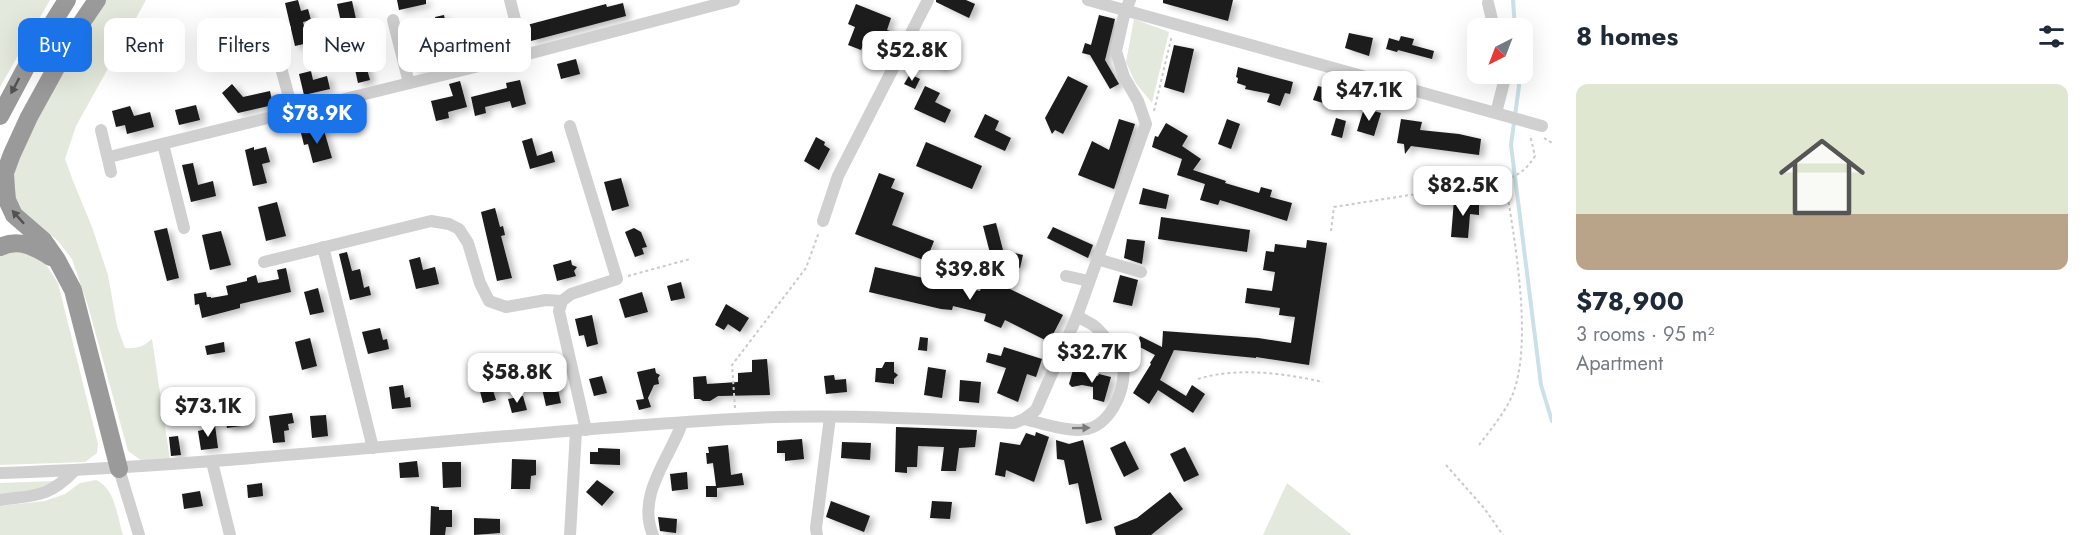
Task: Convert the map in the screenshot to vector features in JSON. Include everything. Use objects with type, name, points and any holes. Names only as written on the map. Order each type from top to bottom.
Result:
[{"type":"highway","points":[[0,116],[32,56],[67,0]]},
{"type":"highway","points":[[0,157],[47,64],[88,0]]},
{"type":"highway","points":[[97,0],[78,28],[29,117],[5,173],[7,200],[14,215],[43,240],[73,290],[119,469]]},
{"type":"highway","points":[[0,247],[20,243],[32,246],[57,260]]},
{"type":"street","points":[[510,0],[515,18]]},
{"type":"street","points":[[531,53],[734,0]]},
{"type":"street","points":[[823,221],[838,176],[928,0]]},
{"type":"street","points":[[1088,0],[1128,5],[1174,24],[1542,126]]},
{"type":"street","points":[[1488,3],[1492,18]]},
{"type":"street","points":[[0,473],[119,469],[735,418],[867,416],[1014,423],[1024,420],[1036,410],[1077,316],[1146,124],[1138,100],[1124,77],[1116,51],[1128,5]]},
{"type":"street","points":[[393,20],[409,84]]},
{"type":"street","points":[[282,72],[293,112]]},
{"type":"street","points":[[109,157],[457,72]]},
{"type":"street","points":[[1496,113],[1503,84]]},
{"type":"street","points":[[570,126],[617,279],[571,294],[562,301],[559,310],[581,431],[570,535]]},
{"type":"street","points":[[101,130],[111,172]]},
{"type":"street","points":[[163,144],[183,228]]},
{"type":"street","points":[[264,262],[431,221],[449,224],[459,229],[468,243],[480,283],[489,300],[506,307],[546,300],[562,301]]},
{"type":"street","points":[[323,247],[373,448]]},
{"type":"street","points":[[1097,259],[1141,272]]},
{"type":"street","points":[[1066,276],[1089,281]]},
{"type":"street","points":[[1024,420],[1085,430],[1105,420],[1116,402],[1123,381],[1122,359],[1095,326],[1077,316]]},
{"type":"street","points":[[818,535],[816,528],[830,417]]},
{"type":"street","points":[[653,535],[649,527],[649,508],[656,477],[682,423]]},
{"type":"street","points":[[212,462],[230,535]]},
{"type":"street","points":[[119,469],[139,535]]},
{"type":"street","points":[[0,500],[38,495],[59,487],[74,471]]},
{"type":"path","points":[[1146,124],[1156,107],[1174,24]]},
{"type":"path","points":[[1331,231],[1334,207],[1505,180],[1520,175],[1535,156],[1528,130]]},
{"type":"path","points":[[1479,446],[1503,413],[1520,372],[1522,342],[1520,294],[1514,230],[1505,180]]},
{"type":"path","points":[[735,418],[732,364],[806,268],[823,221]]},
{"type":"path","points":[[617,279],[690,259]]},
{"type":"path","points":[[1198,379],[1217,374],[1236,373],[1294,377],[1323,382]]},
{"type":"path","points":[[1446,465],[1484,508],[1503,535]]},
{"type":"shaded area","points":[[0,0],[50,0],[40,18],[18,18],[18,56],[0,87]]},
{"type":"shaded area","points":[[106,0],[146,0],[136,18],[104,18],[104,72],[106,72],[76,126],[65,159],[108,275],[117,326],[125,348],[139,347],[152,339],[170,460],[142,461],[128,451],[88,306],[72,259],[58,241],[15,205],[11,192],[15,171],[28,137],[61,72],[92,72],[92,23]]},
{"type":"shaded area","points":[[1134,19],[1169,32],[1152,103],[1135,82],[1126,62]]},
{"type":"shaded area","points":[[25,251],[43,260],[58,283],[98,444],[97,453],[85,462],[0,465],[0,253]]},
{"type":"shaded area","points":[[96,480],[107,489],[111,496],[123,535],[0,535],[0,506],[45,501],[65,494],[80,483]]},
{"type":"shaded area","points":[[54,481],[48,487],[0,495],[0,483]]},
{"type":"shaded area","points":[[1287,483],[1352,535],[1263,535]]},
{"type":"building","points":[[298,0],[301,11],[308,9],[310,18],[303,18],[303,44],[295,46],[291,18],[288,18],[285,3]]},
{"type":"building","points":[[397,0],[426,0],[426,4],[399,10]]},
{"type":"building","points":[[936,0],[966,0],[975,4],[969,18]]},
{"type":"building","points":[[1163,0],[1233,0],[1228,21],[1163,3]]},
{"type":"building","points":[[352,1],[356,18],[340,18],[337,4]]},
{"type":"building","points":[[623,3],[626,16],[531,41],[531,24],[606,4],[607,7]]},
{"type":"building","points":[[856,4],[891,18],[887,30],[890,31],[886,39],[868,33],[861,50],[848,45],[855,27],[848,24]]},
{"type":"building","points":[[1099,15],[1115,19],[1105,60],[1119,84],[1110,89],[1090,55],[1082,53],[1085,43],[1091,45]]},
{"type":"building","points":[[1349,33],[1373,38],[1369,56],[1345,48]]},
{"type":"building","points":[[1401,36],[1414,39],[1412,45],[1434,51],[1432,59],[1386,49],[1389,38],[1399,41]]},
{"type":"building","points":[[1174,45],[1194,49],[1184,93],[1164,87]]},
{"type":"building","points":[[931,47],[949,56],[943,69],[925,60]]},
{"type":"building","points":[[576,59],[580,74],[561,79],[557,64]]},
{"type":"building","points":[[1238,67],[1293,82],[1290,94],[1285,93],[1280,106],[1267,102],[1270,94],[1245,89],[1246,86],[1237,83]]},
{"type":"building","points":[[311,72],[313,80],[327,76],[330,89],[304,95],[299,74]]},
{"type":"building","points":[[356,72],[368,72],[370,80],[358,83]]},
{"type":"building","points":[[910,74],[920,79],[915,89],[904,84]]},
{"type":"building","points":[[1068,76],[1088,86],[1063,134],[1055,130],[1052,134],[1045,118]]},
{"type":"building","points":[[520,80],[526,104],[512,108],[510,101],[485,107],[486,113],[475,116],[471,97],[507,88],[506,83]]},
{"type":"building","points":[[460,81],[467,107],[448,112],[449,118],[436,121],[431,101],[453,96],[449,84]]},
{"type":"building","points":[[232,84],[243,97],[270,91],[273,105],[238,113],[222,93]]},
{"type":"building","points":[[925,86],[940,93],[935,102],[951,110],[945,123],[914,109]]},
{"type":"building","points":[[1318,86],[1341,92],[1337,107],[1313,100]]},
{"type":"building","points":[[196,105],[200,120],[179,125],[175,110]]},
{"type":"building","points":[[130,106],[134,116],[150,112],[154,127],[127,134],[125,125],[116,127],[112,111]]},
{"type":"building","points":[[1364,108],[1381,113],[1374,136],[1357,131]]},
{"type":"building","points":[[985,114],[999,121],[995,130],[1011,138],[1005,151],[974,137]]},
{"type":"building","points":[[1336,118],[1346,121],[1342,138],[1331,135]]},
{"type":"building","points":[[1119,119],[1135,124],[1114,189],[1078,175],[1092,141],[1109,150]]},
{"type":"building","points":[[1227,119],[1240,124],[1231,149],[1218,144]]},
{"type":"building","points":[[1401,119],[1422,122],[1420,130],[1481,139],[1479,155],[1411,146],[1405,154],[1404,144],[1397,143]]},
{"type":"building","points":[[1166,123],[1188,136],[1182,146],[1201,159],[1193,170],[1259,193],[1261,187],[1272,190],[1270,197],[1292,203],[1287,221],[1220,200],[1218,205],[1200,200],[1205,184],[1177,175],[1182,159],[1152,147],[1155,136],[1158,137]]},
{"type":"building","points":[[323,127],[332,158],[313,163],[308,144],[304,145],[301,133]]},
{"type":"building","points":[[816,137],[825,142],[824,145],[830,149],[819,170],[804,161]]},
{"type":"building","points":[[532,138],[537,156],[552,151],[555,162],[530,169],[522,141]]},
{"type":"building","points":[[926,142],[982,166],[972,189],[916,166]]},
{"type":"building","points":[[254,147],[254,150],[266,147],[270,162],[262,164],[267,183],[253,186],[245,150]]},
{"type":"building","points":[[193,163],[198,185],[213,181],[216,196],[191,202],[182,165]]},
{"type":"building","points":[[879,173],[895,179],[891,188],[904,193],[892,225],[934,241],[926,261],[855,234]]},
{"type":"building","points":[[621,178],[629,206],[612,211],[604,182]]},
{"type":"building","points":[[1143,188],[1169,195],[1166,209],[1139,204]]},
{"type":"building","points":[[1454,200],[1479,202],[1479,215],[1470,214],[1468,238],[1451,237]]},
{"type":"building","points":[[277,202],[286,236],[266,241],[258,207]]},
{"type":"building","points":[[495,208],[500,227],[503,226],[505,235],[501,236],[512,278],[497,281],[481,212]]},
{"type":"building","points":[[1161,217],[1250,230],[1247,252],[1158,239]]},
{"type":"building","points":[[996,223],[1003,250],[1023,255],[1020,268],[999,262],[992,269],[983,260],[990,253],[983,226]]},
{"type":"building","points":[[1053,227],[1093,245],[1088,258],[1047,238]]},
{"type":"building","points":[[167,228],[179,278],[167,281],[154,231]]},
{"type":"building","points":[[634,228],[641,232],[647,247],[642,248],[644,254],[635,257],[625,232]]},
{"type":"building","points":[[221,231],[231,265],[210,270],[202,235]]},
{"type":"building","points":[[1127,239],[1145,241],[1142,264],[1124,258]]},
{"type":"building","points":[[1307,240],[1327,243],[1309,365],[1256,357],[1174,350],[1160,380],[1186,396],[1192,385],[1205,394],[1193,413],[1158,390],[1149,404],[1133,393],[1155,355],[1136,345],[1140,336],[1162,347],[1163,331],[1258,338],[1291,343],[1295,317],[1279,315],[1280,308],[1245,303],[1247,288],[1272,291],[1275,272],[1263,270],[1266,251],[1274,252],[1275,244],[1306,248]]},
{"type":"building","points":[[347,252],[352,271],[360,269],[364,288],[369,286],[371,295],[350,300],[339,254]]},
{"type":"building","points":[[420,257],[423,270],[435,267],[439,284],[416,289],[409,260]]},
{"type":"building","points":[[571,260],[572,265],[577,267],[574,271],[576,276],[557,281],[553,265]]},
{"type":"building","points":[[875,267],[980,291],[983,282],[1010,289],[1063,315],[1049,342],[1005,320],[1001,328],[984,321],[986,314],[953,306],[952,310],[941,309],[869,292]]},
{"type":"building","points":[[286,268],[291,292],[240,304],[240,308],[202,318],[199,304],[195,305],[194,294],[206,292],[207,297],[211,298],[228,295],[226,286],[247,281],[247,278],[256,275],[258,283],[279,279],[277,270]]},
{"type":"building","points":[[1120,275],[1138,280],[1132,306],[1113,302]]},
{"type":"building","points":[[681,282],[685,298],[671,301],[667,286]]},
{"type":"building","points":[[318,288],[324,312],[310,315],[304,292]]},
{"type":"building","points":[[642,292],[648,312],[625,318],[619,299]]},
{"type":"building","points":[[726,304],[749,318],[740,332],[728,324],[724,330],[715,325]]},
{"type":"building","points":[[592,315],[598,344],[587,347],[584,335],[579,336],[575,319]]},
{"type":"building","points":[[380,328],[383,340],[387,339],[389,349],[368,354],[362,332]]},
{"type":"building","points":[[920,337],[928,338],[927,351],[918,350]]},
{"type":"building","points":[[310,338],[317,366],[302,370],[295,342]]},
{"type":"building","points":[[224,342],[225,352],[207,355],[205,346]]},
{"type":"building","points":[[1004,347],[1042,359],[1036,377],[1027,374],[1018,402],[997,393],[1006,368],[986,362],[988,353],[1001,356]]},
{"type":"building","points":[[767,359],[770,395],[718,396],[710,401],[694,399],[693,377],[706,376],[707,384],[738,382],[738,373],[752,372],[752,360]]},
{"type":"building","points":[[885,362],[894,362],[894,372],[898,375],[894,379],[894,384],[875,382],[876,368],[882,368]]},
{"type":"building","points":[[928,367],[946,370],[942,398],[924,395]]},
{"type":"building","points":[[655,368],[656,373],[660,375],[659,384],[654,385],[648,398],[651,407],[639,410],[636,400],[644,399],[637,372]]},
{"type":"building","points":[[1073,370],[1111,377],[1104,402],[1093,399],[1093,387],[1082,385],[1072,387],[1069,384]]},
{"type":"building","points":[[834,375],[835,380],[846,379],[847,392],[826,394],[824,376]]},
{"type":"building","points":[[602,376],[607,393],[594,396],[589,379]]},
{"type":"building","points":[[960,380],[981,382],[979,403],[959,401]]},
{"type":"building","points":[[556,381],[561,403],[546,406],[541,384]]},
{"type":"building","points":[[403,385],[405,398],[410,397],[411,407],[392,409],[389,387]]},
{"type":"building","points":[[492,387],[496,400],[483,403],[480,391]]},
{"type":"building","points":[[523,396],[527,410],[512,413],[508,399]]},
{"type":"building","points":[[245,410],[248,425],[227,428],[224,413]]},
{"type":"building","points":[[292,413],[294,423],[288,424],[289,430],[284,431],[285,442],[273,443],[269,416]]},
{"type":"building","points":[[326,415],[328,436],[312,438],[310,416]]},
{"type":"building","points":[[215,425],[218,448],[201,450],[198,431],[206,429],[206,426]]},
{"type":"building","points":[[896,427],[977,430],[975,447],[959,448],[956,471],[941,471],[944,447],[918,446],[917,467],[907,467],[907,473],[895,472]]},
{"type":"building","points":[[1036,432],[1049,437],[1034,482],[1006,470],[1005,477],[995,475],[1000,442],[1020,445],[1026,433],[1035,436]]},
{"type":"building","points":[[178,436],[181,455],[171,456],[169,437]]},
{"type":"building","points":[[802,439],[804,459],[785,461],[785,453],[777,453],[777,441]]},
{"type":"building","points":[[1056,440],[1069,444],[1083,440],[1102,520],[1086,524],[1078,483],[1069,485],[1064,460],[1057,459]]},
{"type":"building","points":[[1125,441],[1139,469],[1124,477],[1110,448]]},
{"type":"building","points":[[842,442],[871,443],[870,460],[841,458]]},
{"type":"building","points":[[728,445],[731,475],[742,473],[744,485],[717,488],[717,497],[706,497],[706,486],[716,486],[713,463],[707,464],[708,447]]},
{"type":"building","points":[[1185,447],[1199,475],[1184,482],[1170,454]]},
{"type":"building","points":[[598,448],[620,449],[620,465],[590,464],[590,452],[598,452]]},
{"type":"building","points":[[512,459],[536,460],[536,475],[531,476],[530,489],[511,489]]},
{"type":"building","points":[[417,461],[419,477],[400,478],[399,463]]},
{"type":"building","points":[[442,462],[461,462],[461,487],[443,488]]},
{"type":"building","points":[[687,472],[688,489],[672,491],[670,474]]},
{"type":"building","points":[[597,480],[614,492],[602,506],[586,492]]},
{"type":"building","points":[[262,483],[263,496],[248,498],[247,485]]},
{"type":"building","points":[[200,491],[203,506],[184,509],[182,494]]},
{"type":"building","points":[[1170,492],[1183,509],[1151,535],[1116,535],[1114,527],[1137,518]]},
{"type":"building","points":[[831,501],[870,516],[864,532],[826,517]]},
{"type":"building","points":[[932,501],[952,502],[950,519],[930,518]]},
{"type":"building","points":[[431,506],[439,507],[439,510],[452,510],[452,527],[446,527],[445,535],[430,535]]},
{"type":"building","points":[[658,517],[677,519],[676,533],[660,531]]},
{"type":"building","points":[[474,518],[500,519],[500,533],[474,535]]},
{"type":"waterway","points":[[1513,0],[1514,18]]},
{"type":"waterway","points":[[1519,84],[1511,145],[1541,385],[1552,421]]}]
